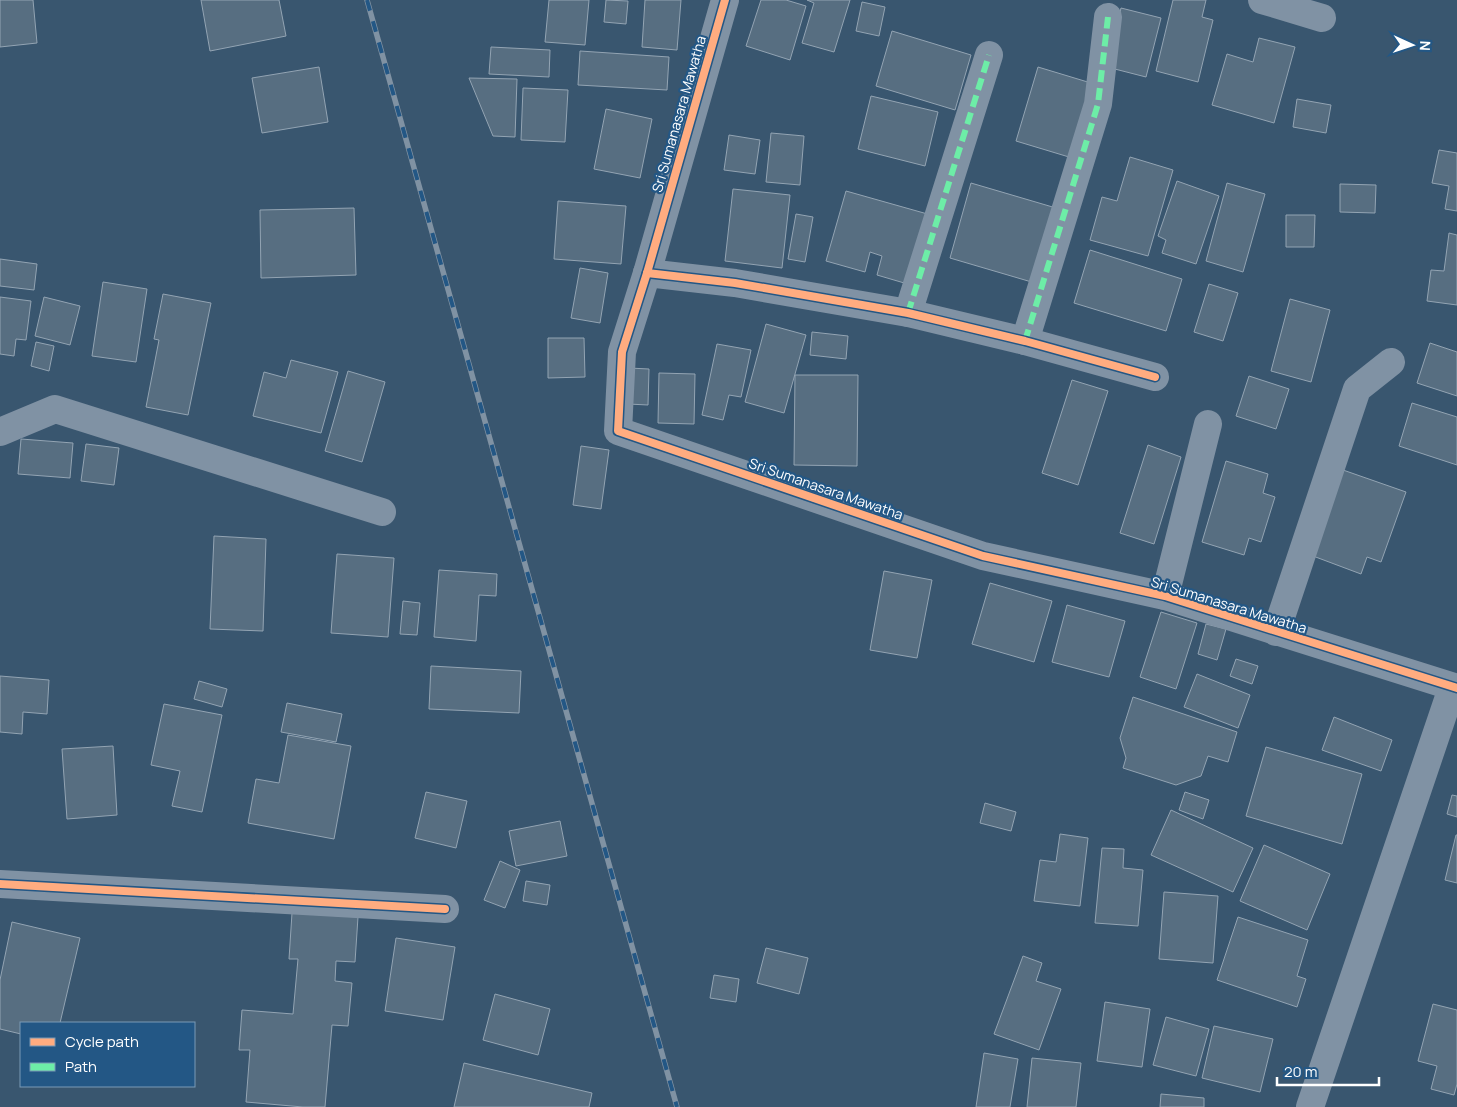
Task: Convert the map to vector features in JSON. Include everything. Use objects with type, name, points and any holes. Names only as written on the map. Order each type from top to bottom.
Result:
[{"type":"street","name":"Sri Sumanasara Mawatha","points":[[724,0],[647,273],[622,352],[618,431],[983,556],[1164,596],[1455,688]]},
{"type":"street","points":[[1262,0],[1322,18]]},
{"type":"street","points":[[1025,341],[1098,104],[1108,17]]},
{"type":"street","points":[[908,313],[989,55]]},
{"type":"street","points":[[647,273],[734,283],[908,313],[1025,341],[1155,377]]},
{"type":"street","points":[[1276,632],[1357,389],[1391,362]]},
{"type":"street","points":[[0,432],[55,409],[382,512]]},
{"type":"street","points":[[1164,596],[1208,424]]},
{"type":"street","points":[[1310,1107],[1455,688]]},
{"type":"street","points":[[0,884],[445,909]]},
{"type":"building","points":[[0,0],[33,0],[37,43],[0,47]]},
{"type":"building","points":[[201,0],[279,0],[286,36],[210,51]]},
{"type":"building","points":[[549,0],[589,0],[585,45],[545,42]]},
{"type":"building","points":[[606,0],[628,1],[626,24],[604,22]]},
{"type":"building","points":[[645,0],[681,0],[677,50],[642,47]]},
{"type":"building","points":[[761,0],[786,0],[806,6],[790,60],[746,46]]},
{"type":"building","points":[[807,0],[850,0],[834,52],[802,43],[814,3]]},
{"type":"building","points":[[1173,0],[1206,0],[1202,17],[1213,20],[1198,82],[1156,71]]},
{"type":"building","points":[[862,2],[885,7],[879,36],[856,31]]},
{"type":"building","points":[[1121,8],[1161,18],[1146,77],[1107,67]]},
{"type":"building","points":[[892,31],[971,55],[955,110],[876,86]]},
{"type":"building","points":[[1259,38],[1295,47],[1274,123],[1212,105],[1227,54],[1253,62]]},
{"type":"building","points":[[491,47],[550,50],[549,77],[489,74]]},
{"type":"building","points":[[580,51],[669,57],[667,90],[578,85]]},
{"type":"building","points":[[319,67],[328,122],[262,133],[252,78]]},
{"type":"building","points":[[1038,67],[1091,83],[1069,157],[1016,141]]},
{"type":"building","points":[[469,78],[517,79],[515,137],[493,136]]},
{"type":"building","points":[[523,88],[568,90],[565,142],[521,140]]},
{"type":"building","points":[[871,96],[938,112],[925,166],[858,149]]},
{"type":"building","points":[[1297,99],[1331,105],[1326,133],[1293,127]]},
{"type":"building","points":[[606,109],[652,119],[640,178],[594,169]]},
{"type":"building","points":[[771,133],[804,136],[800,185],[766,182]]},
{"type":"building","points":[[729,135],[760,140],[755,174],[724,170]]},
{"type":"building","points":[[1439,150],[1457,153],[1457,211],[1445,209],[1449,186],[1432,183]]},
{"type":"building","points":[[1130,157],[1173,170],[1148,256],[1090,240],[1102,197],[1117,201]]},
{"type":"building","points":[[1177,181],[1219,196],[1196,264],[1162,253],[1166,240],[1158,236]]},
{"type":"building","points":[[971,183],[1056,208],[1035,283],[950,258]]},
{"type":"building","points":[[1227,183],[1265,194],[1243,272],[1206,261]]},
{"type":"building","points":[[1340,184],[1376,185],[1375,213],[1340,212]]},
{"type":"building","points":[[733,189],[790,195],[782,268],[725,261]]},
{"type":"building","points":[[846,191],[931,215],[911,285],[877,275],[882,256],[870,252],[865,272],[826,261]]},
{"type":"building","points":[[558,201],[626,206],[621,264],[554,259]]},
{"type":"building","points":[[354,208],[356,275],[261,278],[260,210]]},
{"type":"building","points":[[796,214],[813,217],[805,262],[788,259]]},
{"type":"building","points":[[1286,215],[1315,215],[1314,247],[1286,247]]},
{"type":"building","points":[[1449,233],[1457,235],[1457,305],[1427,301],[1431,270],[1444,271]]},
{"type":"building","points":[[1090,250],[1182,279],[1166,331],[1074,303]]},
{"type":"building","points":[[0,259],[37,264],[34,290],[0,286]]},
{"type":"building","points":[[580,268],[608,273],[600,323],[571,318]]},
{"type":"building","points":[[103,282],[147,289],[136,362],[92,356]]},
{"type":"building","points":[[1209,284],[1238,293],[1223,341],[1194,332]]},
{"type":"building","points":[[163,294],[211,303],[188,415],[146,407],[159,340],[154,339]]},
{"type":"building","points":[[0,297],[31,301],[26,340],[16,339],[14,356],[0,354]]},
{"type":"building","points":[[44,297],[80,306],[70,345],[35,336]]},
{"type":"building","points":[[1290,299],[1330,310],[1311,382],[1271,371]]},
{"type":"building","points":[[766,324],[806,335],[784,413],[745,402]]},
{"type":"building","points":[[812,332],[848,336],[846,359],[810,355]]},
{"type":"building","points":[[548,338],[584,338],[585,377],[548,378]]},
{"type":"building","points":[[36,342],[54,346],[49,371],[31,366]]},
{"type":"building","points":[[1430,343],[1457,352],[1457,396],[1417,383]]},
{"type":"building","points":[[717,344],[751,350],[741,397],[729,395],[723,420],[702,415]]},
{"type":"building","points":[[291,360],[338,372],[321,433],[253,416],[264,372],[286,378]]},
{"type":"building","points":[[629,368],[649,369],[648,405],[628,404]]},
{"type":"building","points":[[348,371],[385,382],[362,462],[325,451]]},
{"type":"building","points":[[659,373],[695,374],[694,424],[658,423]]},
{"type":"building","points":[[795,375],[858,375],[857,466],[794,465]]},
{"type":"building","points":[[1249,376],[1289,389],[1276,429],[1236,416]]},
{"type":"building","points":[[1072,380],[1108,391],[1078,485],[1042,473]]},
{"type":"building","points":[[1412,403],[1457,417],[1457,465],[1399,446]]},
{"type":"building","points":[[21,439],[73,443],[70,478],[18,474]]},
{"type":"building","points":[[86,444],[119,448],[114,485],[81,481]]},
{"type":"building","points":[[1148,445],[1181,457],[1154,544],[1120,533]]},
{"type":"building","points":[[581,446],[609,450],[601,509],[573,505]]},
{"type":"building","points":[[1226,461],[1268,474],[1263,493],[1275,497],[1261,542],[1249,538],[1244,555],[1202,542]]},
{"type":"building","points":[[1343,470],[1406,492],[1381,562],[1367,557],[1361,574],[1313,556]]},
{"type":"building","points":[[214,536],[266,539],[263,631],[210,629]]},
{"type":"building","points":[[337,554],[394,558],[388,637],[331,633]]},
{"type":"building","points":[[439,570],[497,574],[496,596],[479,595],[476,641],[434,637]]},
{"type":"building","points":[[884,571],[932,580],[917,658],[870,650]]},
{"type":"building","points":[[990,583],[1052,601],[1034,662],[972,644]]},
{"type":"building","points":[[403,601],[420,603],[417,635],[400,634]]},
{"type":"building","points":[[1067,605],[1125,621],[1109,677],[1052,662]]},
{"type":"building","points":[[1161,612],[1197,623],[1176,689],[1140,677]]},
{"type":"building","points":[[1206,624],[1226,629],[1217,660],[1198,654]]},
{"type":"building","points":[[1236,659],[1258,666],[1252,684],[1230,676]]},
{"type":"building","points":[[431,666],[521,671],[519,713],[429,709]]},
{"type":"building","points":[[1197,674],[1250,695],[1238,728],[1184,707]]},
{"type":"building","points":[[0,676],[49,680],[47,714],[23,712],[22,734],[0,732]]},
{"type":"building","points":[[199,681],[227,689],[222,707],[194,699]]},
{"type":"building","points":[[1133,697],[1237,732],[1228,762],[1208,756],[1201,776],[1176,785],[1123,768],[1126,758],[1120,738]]},
{"type":"building","points":[[287,703],[342,714],[336,742],[281,732]]},
{"type":"building","points":[[164,704],[222,715],[202,812],[172,806],[180,771],[151,765]]},
{"type":"building","points":[[1334,717],[1392,740],[1381,771],[1322,750]]},
{"type":"building","points":[[288,735],[351,746],[334,839],[248,823],[256,779],[279,783]]},
{"type":"building","points":[[113,746],[117,815],[67,819],[62,749]]},
{"type":"building","points":[[1266,747],[1362,774],[1342,844],[1246,816]]},
{"type":"building","points":[[426,792],[467,801],[456,848],[415,838]]},
{"type":"building","points":[[1185,792],[1209,800],[1203,819],[1179,810]]},
{"type":"building","points":[[1452,795],[1457,796],[1457,817],[1447,814]]},
{"type":"building","points":[[985,803],[1016,812],[1011,831],[980,823]]},
{"type":"building","points":[[1171,810],[1253,848],[1233,892],[1151,855]]},
{"type":"building","points":[[560,821],[567,856],[516,866],[509,831]]},
{"type":"building","points":[[1060,834],[1088,838],[1080,906],[1034,901],[1040,860],[1056,862]]},
{"type":"building","points":[[1457,835],[1457,883],[1445,880]]},
{"type":"building","points":[[1264,845],[1330,874],[1307,930],[1240,901]]},
{"type":"building","points":[[1102,848],[1124,849],[1123,868],[1143,870],[1138,926],[1095,923]]},
{"type":"building","points":[[500,861],[520,870],[505,908],[484,900]]},
{"type":"building","points":[[526,881],[550,885],[547,905],[523,901]]},
{"type":"building","points":[[1164,892],[1218,896],[1213,963],[1159,959]]},
{"type":"building","points":[[292,913],[358,917],[355,962],[336,961],[335,981],[352,983],[348,1026],[332,1025],[325,1107],[246,1102],[250,1050],[239,1050],[242,1010],[293,1014],[298,959],[289,959]]},
{"type":"building","points":[[1238,917],[1308,940],[1297,976],[1306,979],[1297,1007],[1217,980]]},
{"type":"building","points":[[12,922],[80,938],[60,1022],[20,1022],[20,1034],[0,1029],[0,980]]},
{"type":"building","points":[[396,938],[455,947],[443,1020],[385,1011]]},
{"type":"building","points":[[766,948],[808,958],[799,994],[757,983]]},
{"type":"building","points":[[1023,956],[1042,963],[1036,981],[1061,989],[1039,1050],[994,1034]]},
{"type":"building","points":[[714,975],[739,979],[736,1002],[710,998]]},
{"type":"building","points":[[495,994],[550,1009],[538,1055],[483,1040]]},
{"type":"building","points":[[1105,1002],[1150,1009],[1142,1067],[1097,1061]]},
{"type":"building","points":[[1433,1004],[1457,1010],[1457,1084],[1454,1095],[1431,1089],[1437,1066],[1418,1061]]},
{"type":"building","points":[[1166,1017],[1209,1029],[1196,1076],[1153,1065]]},
{"type":"building","points":[[1214,1026],[1273,1039],[1260,1092],[1202,1078]]},
{"type":"building","points":[[984,1053],[1018,1059],[1010,1107],[976,1107]]},
{"type":"building","points":[[1032,1058],[1081,1063],[1076,1107],[1027,1107]]},
{"type":"building","points":[[464,1063],[592,1093],[589,1107],[454,1107]]},
{"type":"building","points":[[1161,1094],[1204,1098],[1204,1107],[1160,1107]]},
{"type":"railway","points":[[367,0],[677,1107]]},
{"type":"marked path","points":[[1025,341],[1098,104],[1108,17]]},
{"type":"marked path","points":[[908,313],[989,55]]},
{"type":"cycle path","points":[[725,0],[647,273],[622,352],[618,431],[983,556],[1165,596],[1457,688]]},
{"type":"cycle path","points":[[647,273],[735,283],[908,313],[1025,341],[1155,377]]},
{"type":"cycle path","points":[[0,884],[445,909]]}]
